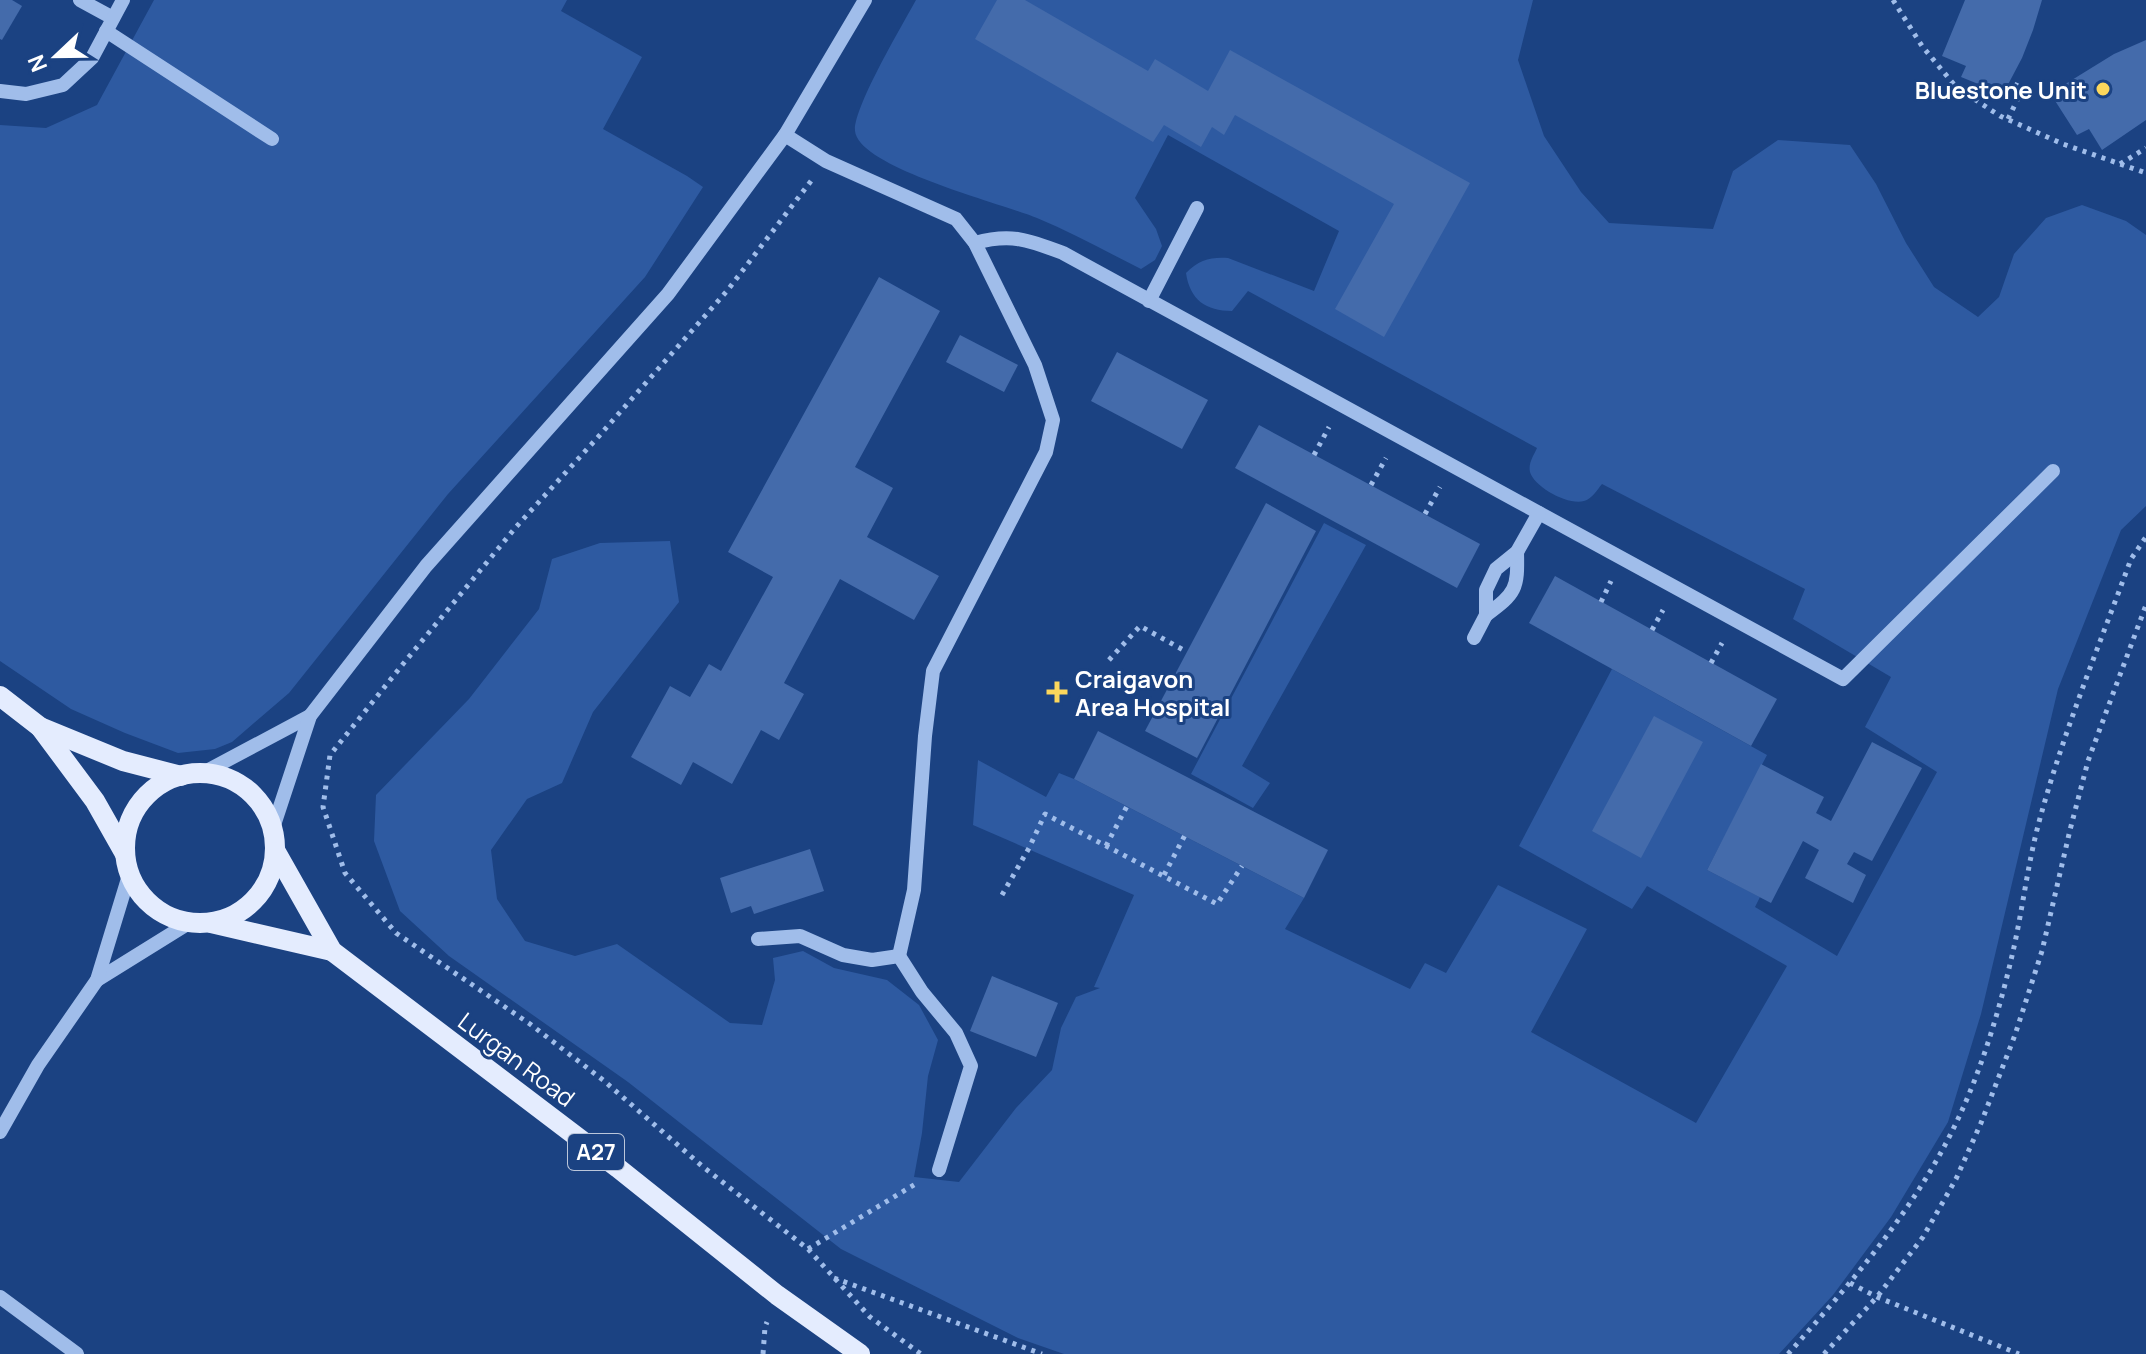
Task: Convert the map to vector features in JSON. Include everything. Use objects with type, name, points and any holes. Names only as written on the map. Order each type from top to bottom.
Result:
[{"type":"main road","name":"A27","points":[[0,696],[40,727],[123,761],[181,776]]},
{"type":"main road","name":"A27","points":[[40,727],[95,801],[128,863],[133,883],[153,906],[179,920],[332,951]]},
{"type":"main road","name":"A27","points":[[128,863],[129,824],[143,798],[166,780],[194,772],[203,773],[222,776],[248,790],[264,807],[273,828],[276,852],[271,875],[259,895],[236,914],[200,922]]},
{"type":"main road","name":"A27","points":[[276,852],[332,951]]},
{"type":"main road","name":"Lurgan Road","points":[[332,951],[618,1168],[777,1295],[860,1354]]},
{"type":"street","points":[[80,0],[110,25],[272,139]]},
{"type":"street","points":[[0,91],[26,94],[63,85],[92,58],[123,0]]},
{"type":"street","points":[[273,828],[310,716],[426,566],[668,294],[785,135],[865,0]]},
{"type":"street","points":[[785,135],[826,161],[956,219],[975,243],[1035,365],[1053,420],[1046,452],[933,671],[914,890],[899,956],[922,992],[956,1033],[971,1066],[939,1170]]},
{"type":"street","points":[[1149,301],[1197,208]]},
{"type":"street","points":[[975,243],[991,238],[1029,239],[1063,253],[1843,679],[2053,471]]},
{"type":"street","points":[[1486,615],[1486,590],[1496,569],[1517,552],[1539,513]]},
{"type":"street","points":[[1474,638],[1486,615],[1507,600],[1517,579],[1517,552]]},
{"type":"street","points":[[203,773],[310,716]]},
{"type":"street","points":[[1,1126],[38,1065],[97,980],[128,863]]},
{"type":"street","points":[[97,980],[200,922]]},
{"type":"street","points":[[758,939],[800,936],[843,955],[872,960],[899,956]]},
{"type":"street","points":[[0,1297],[77,1354]]},
{"type":"path","points":[[1893,0],[1922,46],[1956,87],[2008,119],[2063,144],[2146,173]]},
{"type":"path","points":[[2008,119],[2023,88],[2009,82]]},
{"type":"path","points":[[2120,165],[2146,148]]},
{"type":"path","points":[[826,161],[727,291],[516,527],[330,755],[323,807],[345,873],[396,933],[530,1024],[603,1080],[702,1166],[808,1249],[870,1317],[921,1354]]},
{"type":"path","points":[[1788,1354],[1895,1225],[1932,1169],[1959,1118],[1993,1027],[2014,948],[2038,825],[2058,755],[2131,559],[2146,537]]},
{"type":"path","points":[[1824,1354],[1877,1297],[1923,1237],[1956,1179],[1981,1123],[2015,1035],[2042,951],[2088,761],[2146,605]]},
{"type":"path","points":[[1109,660],[1140,626],[1187,652]]},
{"type":"path","points":[[1106,846],[1127,806]]},
{"type":"path","points":[[1002,895],[1045,814],[1217,904],[1242,866]]},
{"type":"path","points":[[1164,875],[1185,835]]},
{"type":"path","points":[[808,1249],[939,1170]]},
{"type":"path","points":[[833,1278],[1042,1354]]},
{"type":"path","points":[[1850,1283],[1877,1297],[2019,1354]]},
{"type":"shaded area","points":[[154,0],[567,0],[561,11],[642,57],[603,129],[703,187],[645,277],[448,494],[289,693],[232,742],[215,749],[178,753],[71,709],[0,661],[0,125],[46,128],[97,105]]},
{"type":"shaded area","points":[[916,0],[1533,0],[1518,60],[1544,136],[1581,192],[1609,223],[1713,229],[1733,171],[1778,140],[1850,145],[1876,184],[1906,243],[1934,287],[1978,317],[1999,297],[2014,254],[2046,218],[2082,205],[2126,221],[2146,235],[2146,506],[2121,530],[2058,689],[1981,1014],[1948,1122],[1891,1217],[1833,1295],[1779,1354],[1064,1354],[1018,1338],[841,1249],[628,1082],[449,956],[400,911],[374,841],[376,795],[469,699],[539,609],[552,559],[600,543],[670,541],[679,602],[593,712],[562,783],[527,799],[491,850],[497,899],[525,941],[575,956],[617,944],[730,1023],[762,1025],[775,980],[773,958],[803,951],[834,968],[887,980],[919,1005],[938,1040],[928,1076],[914,1177],[959,1182],[1016,1108],[1052,1070],[1061,1028],[1076,997],[1100,988],[1094,987],[1134,895],[973,825],[978,760],[1046,797],[1059,773],[1074,779],[1304,898],[1285,929],[1410,989],[1425,963],[1446,973],[1498,885],[1587,929],[1531,1032],[1696,1123],[1787,966],[1647,886],[1632,909],[1519,846],[1612,669],[1767,755],[1707,870],[1760,897],[1755,907],[1837,956],[1937,772],[1865,727],[1891,677],[1793,619],[1805,589],[1602,484],[1584,501],[1570,501],[1553,494],[1538,484],[1530,472],[1537,448],[1248,291],[1232,311],[1214,309],[1201,302],[1191,290],[1186,273],[1200,262],[1216,258],[1228,258],[1314,291],[1339,231],[1168,135],[1135,198],[1156,229],[1162,246],[1155,260],[1141,269],[1037,218],[935,183],[880,158],[863,145],[855,131],[857,120],[880,66]]},
{"type":"shaded area","points":[[1324,523],[1366,545],[1242,766],[1270,783],[1253,808],[1191,774]]},
{"type":"building","points":[[0,0],[12,0],[22,6],[2,40],[0,39]]},
{"type":"building","points":[[997,0],[1025,0],[1148,71],[1155,59],[1208,91],[1230,50],[1470,183],[1384,337],[1335,309],[1394,204],[1235,115],[1224,135],[1212,127],[1201,147],[1164,125],[1153,142],[975,39]]},
{"type":"building","name":"Bluestone Unit","points":[[1965,0],[2042,0],[2022,58],[2003,94],[1961,77],[1966,66],[1942,56]]},
{"type":"building","name":"Bluestone Unit","points":[[2146,40],[2146,120],[2102,150],[2089,129],[2077,135],[2052,96],[2114,54]]},
{"type":"building","points":[[879,277],[940,311],[855,467],[893,488],[867,537],[939,576],[914,620],[840,579],[784,683],[804,694],[779,740],[761,730],[732,784],[693,762],[681,785],[631,757],[670,686],[690,697],[709,664],[721,671],[773,577],[728,552]]},
{"type":"building","points":[[960,335],[1018,365],[1004,392],[946,362]]},
{"type":"building","points":[[1117,352],[1208,400],[1182,449],[1091,401]]},
{"type":"building","points":[[1259,425],[1480,544],[1457,588],[1235,468]]},
{"type":"building","points":[[1266,503],[1316,531],[1197,758],[1145,731]]},
{"type":"building","points":[[1555,576],[1777,699],[1751,746],[1529,623]]},
{"type":"building","points":[[1654,716],[1703,742],[1641,858],[1592,831]]},
{"type":"building","points":[[1098,731],[1328,850],[1304,898],[1074,779]]},
{"type":"building","points":[[1872,742],[1922,768],[1872,861],[1854,852],[1847,864],[1866,875],[1853,903],[1805,878],[1819,850],[1803,841],[1771,903],[1707,870],[1761,764],[1824,797],[1816,813],[1831,821]]},
{"type":"building","points":[[810,849],[824,891],[754,914],[751,906],[731,913],[720,878]]},
{"type":"building","points":[[992,976],[1058,1003],[1036,1057],[970,1031]]},
{"type":"place","name":"Bluestone Unit","points":[[2103,89]]},
{"type":"place","name":"Craigavon Area Hospital","points":[[1057,692]]}]
